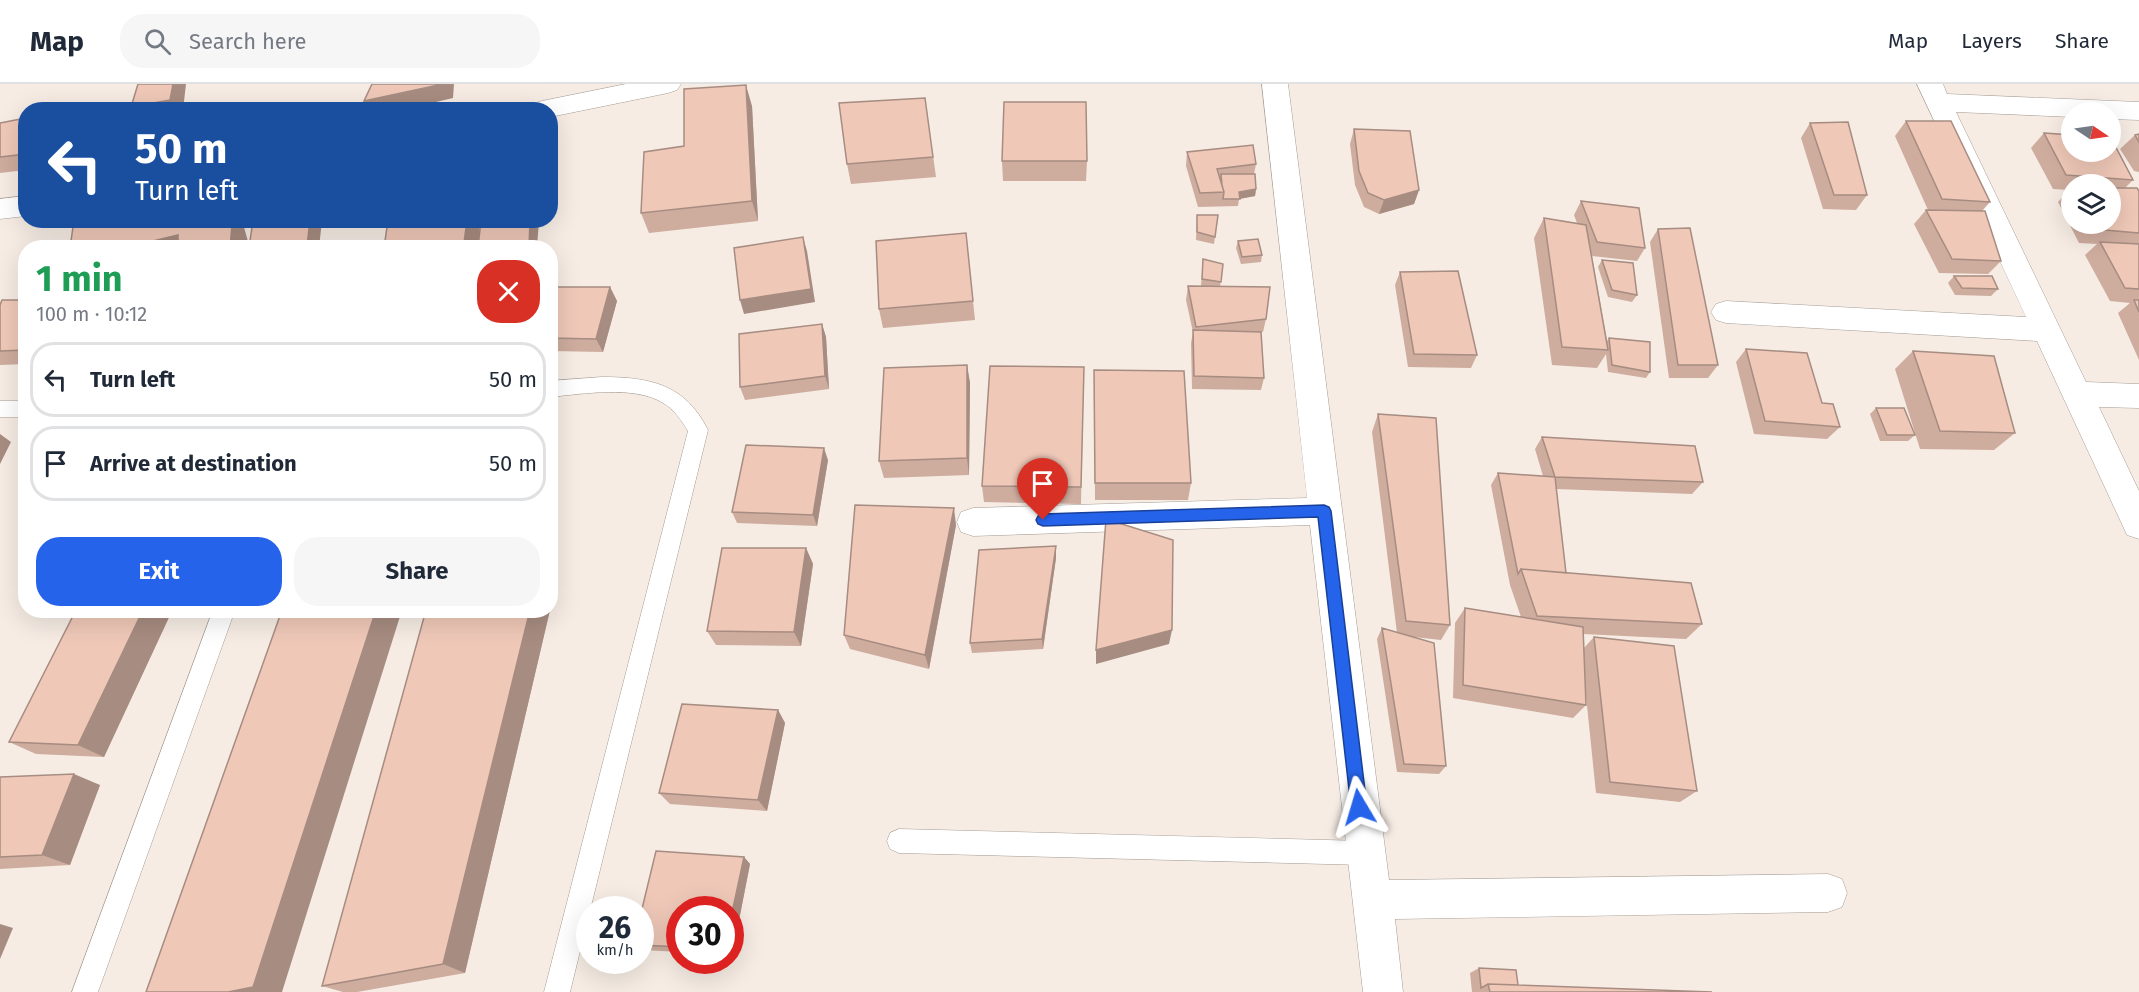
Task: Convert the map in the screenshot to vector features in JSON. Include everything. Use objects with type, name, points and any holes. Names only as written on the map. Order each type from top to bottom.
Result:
[{"type":"street","points":[[558,107],[668,84]]},
{"type":"street","points":[[1275,84],[1383,992]]},
{"type":"street","points":[[1934,93],[2139,111]]},
{"type":"street","points":[[1934,93],[2139,525]]},
{"type":"street","points":[[0,209],[18,207]]},
{"type":"street","points":[[1726,312],[2047,330]]},
{"type":"street","points":[[2078,394],[2139,396]]},
{"type":"street","points":[[973,522],[1324,511]]},
{"type":"street","points":[[1373,900],[1828,893]]},
{"type":"lane","points":[[557,992],[698,430],[681,405],[650,388],[616,385],[558,388]]},
{"type":"lane","points":[[0,409],[18,409]]},
{"type":"lane","points":[[85,992],[221,618]]},
{"type":"lane","points":[[900,841],[1365,853]]},
{"type":"building","points":[[138,84],[173,84],[170,100],[133,102]]},
{"type":"building","points":[[372,84],[443,84],[364,101]]},
{"type":"building","points":[[746,85],[752,201],[641,213],[644,152],[684,146],[684,89]]},
{"type":"building","points":[[925,98],[933,157],[847,164],[839,103]]},
{"type":"building","points":[[1004,102],[1086,102],[1087,161],[1002,161]]},
{"type":"building","points":[[18,120],[18,155],[0,157],[0,123]]},
{"type":"building","points":[[1906,121],[1951,121],[1990,202],[1942,199]]},
{"type":"building","points":[[1848,122],[1867,195],[1834,195],[1810,123]]},
{"type":"building","points":[[1354,129],[1410,131],[1419,190],[1384,200],[1368,193],[1359,171]]},
{"type":"building","points":[[2044,133],[2061,134],[2061,162],[2121,162],[2121,157],[2133,180],[2121,179],[2121,174],[2065,174]]},
{"type":"building","points":[[1253,145],[1256,164],[1217,169],[1224,192],[1200,193],[1187,152]]},
{"type":"building","points":[[1221,174],[1255,174],[1256,189],[1239,192],[1240,199],[1223,199]]},
{"type":"building","points":[[2121,188],[2137,188],[2139,191],[2139,233],[2121,231]]},
{"type":"building","points":[[1581,201],[1639,208],[1645,248],[1597,242]]},
{"type":"building","points":[[1926,210],[1985,211],[2001,261],[1952,259]]},
{"type":"building","points":[[1197,215],[1218,215],[1215,237],[1197,232]]},
{"type":"building","points":[[1544,218],[1586,225],[1608,350],[1562,347]]},
{"type":"building","points":[[73,228],[232,228],[231,240],[178,240],[178,235],[157,240],[71,240]]},
{"type":"building","points":[[252,228],[309,228],[308,240],[250,240]]},
{"type":"building","points":[[387,228],[466,228],[464,240],[385,240]]},
{"type":"building","points":[[480,228],[530,228],[529,240],[479,240]]},
{"type":"building","points":[[1690,228],[1718,365],[1678,365],[1658,229]]},
{"type":"building","points":[[966,233],[973,301],[879,309],[876,241]]},
{"type":"building","points":[[803,237],[811,289],[740,300],[734,248]]},
{"type":"building","points":[[1258,239],[1262,255],[1242,257],[1238,241]]},
{"type":"building","points":[[2100,242],[2139,244],[2139,289],[2125,288]]},
{"type":"building","points":[[1203,259],[1223,264],[1221,282],[1202,279]]},
{"type":"building","points":[[1602,260],[1633,263],[1637,295],[1612,290]]},
{"type":"building","points":[[1458,271],[1477,355],[1414,354],[1400,272]]},
{"type":"building","points":[[1954,276],[1992,276],[1998,289],[1962,288]]},
{"type":"building","points":[[1188,286],[1270,287],[1266,319],[1196,327]]},
{"type":"building","points":[[558,287],[610,287],[596,339],[558,338]]},
{"type":"building","points":[[2,300],[18,300],[18,350],[0,351],[0,305]]},
{"type":"building","points":[[2134,300],[2139,300],[2139,312]]},
{"type":"building","points":[[822,324],[825,376],[740,387],[739,334]]},
{"type":"building","points":[[1193,330],[1261,332],[1264,378],[1194,376]]},
{"type":"building","points":[[1609,338],[1650,342],[1650,372],[1612,365]]},
{"type":"building","points":[[1746,349],[1807,353],[1822,403],[1833,404],[1840,427],[1765,421]]},
{"type":"building","points":[[1913,351],[1994,356],[2015,433],[1940,431]]},
{"type":"building","points":[[967,365],[967,458],[879,461],[884,368]]},
{"type":"building","points":[[990,366],[1084,367],[1081,487],[982,486]]},
{"type":"building","points":[[1094,370],[1184,371],[1191,483],[1095,483]]},
{"type":"building","points":[[1876,408],[1904,408],[1915,435],[1887,435]]},
{"type":"building","points":[[1378,414],[1436,418],[1450,625],[1406,621]]},
{"type":"building","points":[[1542,437],[1695,446],[1703,482],[1555,477]]},
{"type":"building","points":[[746,445],[824,448],[813,515],[732,512]]},
{"type":"building","points":[[1498,473],[1555,477],[1566,573],[1521,569],[1518,574]]},
{"type":"building","points":[[855,505],[954,508],[925,655],[844,635]]},
{"type":"building","points":[[1106,519],[1173,540],[1172,630],[1096,650]]},
{"type":"building","points":[[1056,546],[1042,639],[970,643],[979,550]]},
{"type":"building","points":[[722,548],[806,548],[794,632],[707,631]]},
{"type":"building","points":[[1521,569],[1691,583],[1702,624],[1537,616]]},
{"type":"building","points":[[1465,608],[1583,627],[1586,705],[1463,685]]},
{"type":"building","points":[[72,618],[139,618],[78,745],[9,742]]},
{"type":"building","points":[[279,618],[373,618],[253,987],[228,992],[146,992]]},
{"type":"building","points":[[424,618],[528,618],[443,964],[322,986]]},
{"type":"building","points":[[1382,628],[1434,643],[1446,766],[1404,764]]},
{"type":"building","points":[[1594,637],[1674,646],[1697,791],[1610,782]]},
{"type":"building","points":[[682,704],[778,710],[758,800],[659,793]]},
{"type":"building","points":[[74,774],[42,855],[0,857],[0,777]]},
{"type":"building","points":[[656,851],[744,857],[736,896],[666,896],[666,946],[654,946],[654,896],[645,896]]},
{"type":"building","points":[[1479,968],[1516,970],[1518,985],[1488,984],[1481,988]]},
{"type":"building","points":[[1488,984],[1712,992],[1490,992]]},
{"type":"route","points":[[1043,520],[1324,511],[1359,807]]}]
